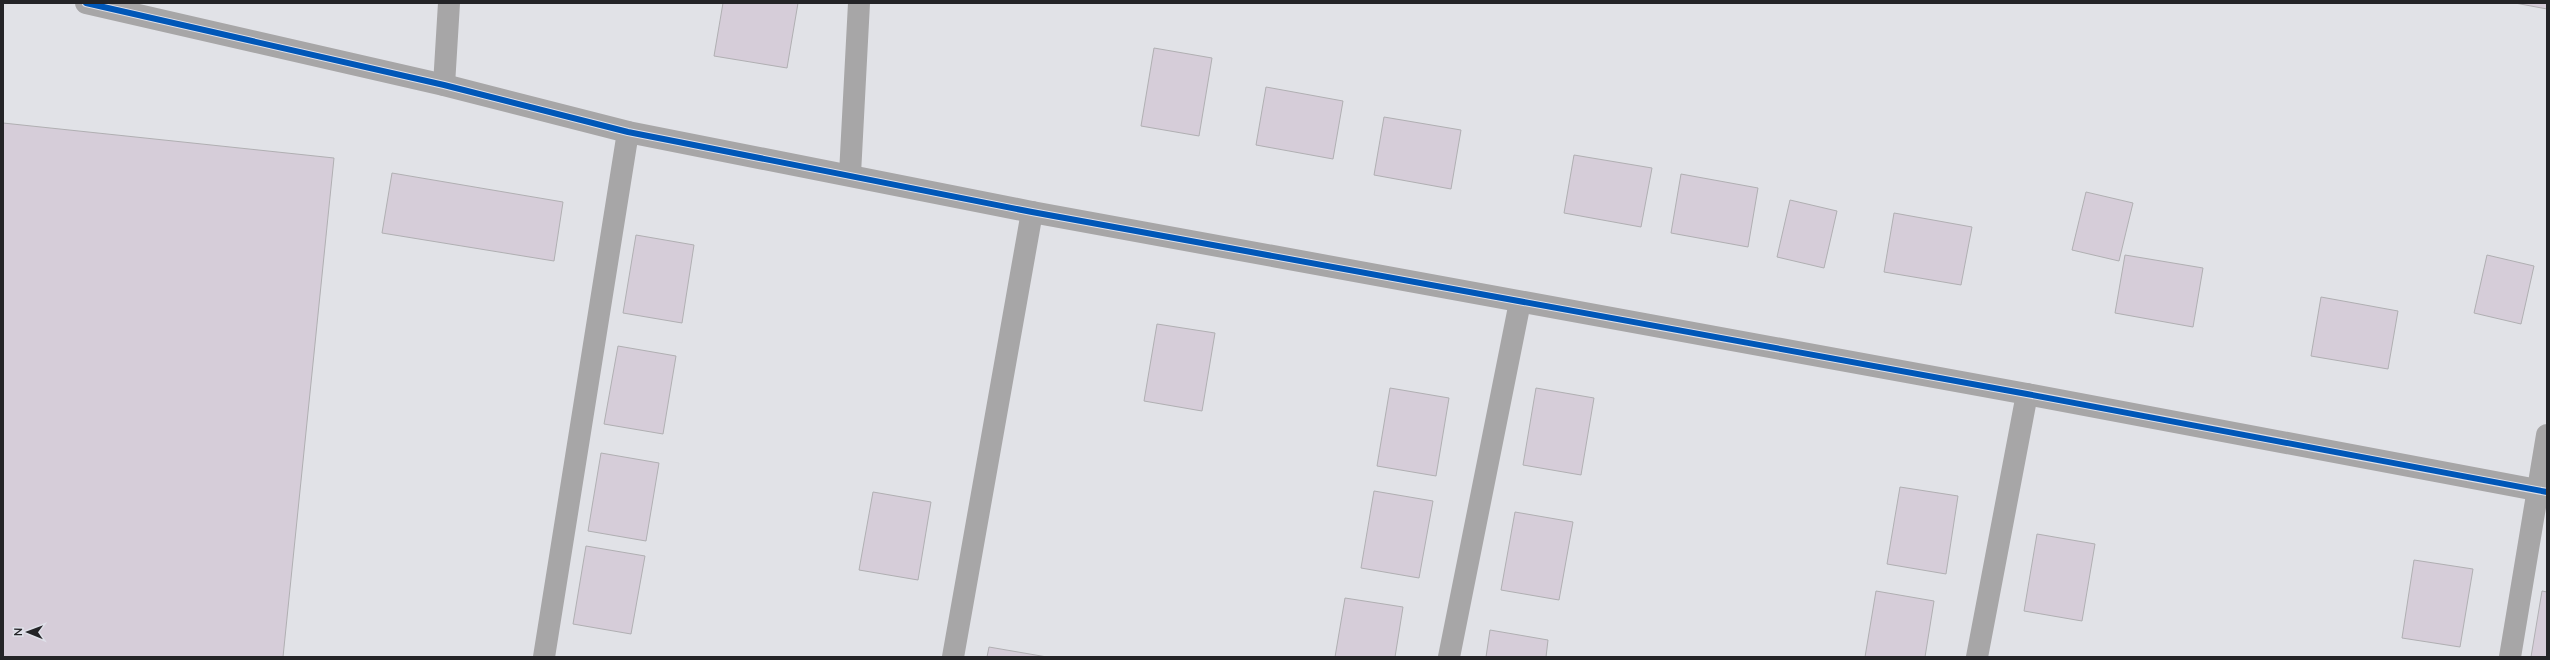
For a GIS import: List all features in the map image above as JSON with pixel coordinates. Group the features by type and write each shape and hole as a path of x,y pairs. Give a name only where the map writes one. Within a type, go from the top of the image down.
{"street":[{"path":"86,3 444,85 628,132 850,174 1032,212 2027,394 2543,491"},
{"path":"444,85 449,3"},
{"path":"850,174 859,3"},
{"path":"544,657 628,132"},
{"path":"953,657 1032,212"},
{"path":"1449,657 1520,302"},
{"path":"1977,657 2027,394"},
{"path":"2510,657 2543,491 2547,435"}],"building":[{"path":"723,3 798,3 787,68 714,56"},
{"path":"2515,3 2547,3 2547,9"},
{"path":"1154,48 1212,58 1199,136 1141,126"},
{"path":"1266,87 1343,101 1333,159 1256,145"},
{"path":"1384,117 1461,130 1451,189 1374,175"},
{"path":"3,123 334,158 283,657 3,657"},
{"path":"1574,155 1652,168 1641,227 1564,213"},
{"path":"392,173 563,202 554,261 382,233"},
{"path":"1681,174 1758,188 1748,247 1671,233"},
{"path":"2086,192 2133,203 2119,261 2072,250"},
{"path":"1790,200 1837,211 1824,268 1777,257"},
{"path":"1894,213 1972,227 1961,285 1884,272"},
{"path":"636,235 694,245 682,323 623,313"},
{"path":"2125,255 2203,268 2193,327 2115,313"},
{"path":"2487,255 2534,266 2521,324 2474,313"},
{"path":"2321,297 2398,311 2388,369 2311,356"},
{"path":"1157,324 1215,333 1202,411 1144,401"},
{"path":"618,346 676,356 663,434 604,424"},
{"path":"1390,388 1449,398 1436,476 1377,466"},
{"path":"1536,388 1594,398 1581,475 1523,465"},
{"path":"601,453 659,463 646,541 588,531"},
{"path":"1900,487 1958,496 1946,574 1887,564"},
{"path":"1374,491 1433,501 1419,578 1361,568"},
{"path":"873,492 931,502 918,580 859,570"},
{"path":"1515,512 1573,522 1559,600 1501,590"},
{"path":"2037,534 2095,544 2082,621 2024,611"},
{"path":"586,546 645,556 631,634 573,624"},
{"path":"2414,560 2473,569 2460,647 2402,638"},
{"path":"1876,591 1934,601 1925,657 1865,657"},
{"path":"2542,591 2547,592 2547,657 2531,657"},
{"path":"1345,598 1403,607 1395,657 1335,657"},
{"path":"1490,630 1548,640 1546,657 1486,657"},
{"path":"989,647 1047,657 987,657"}],"cycle path":[{"path":"86,3 444,85 628,132 1032,212 2027,394 2547,492"}]}
